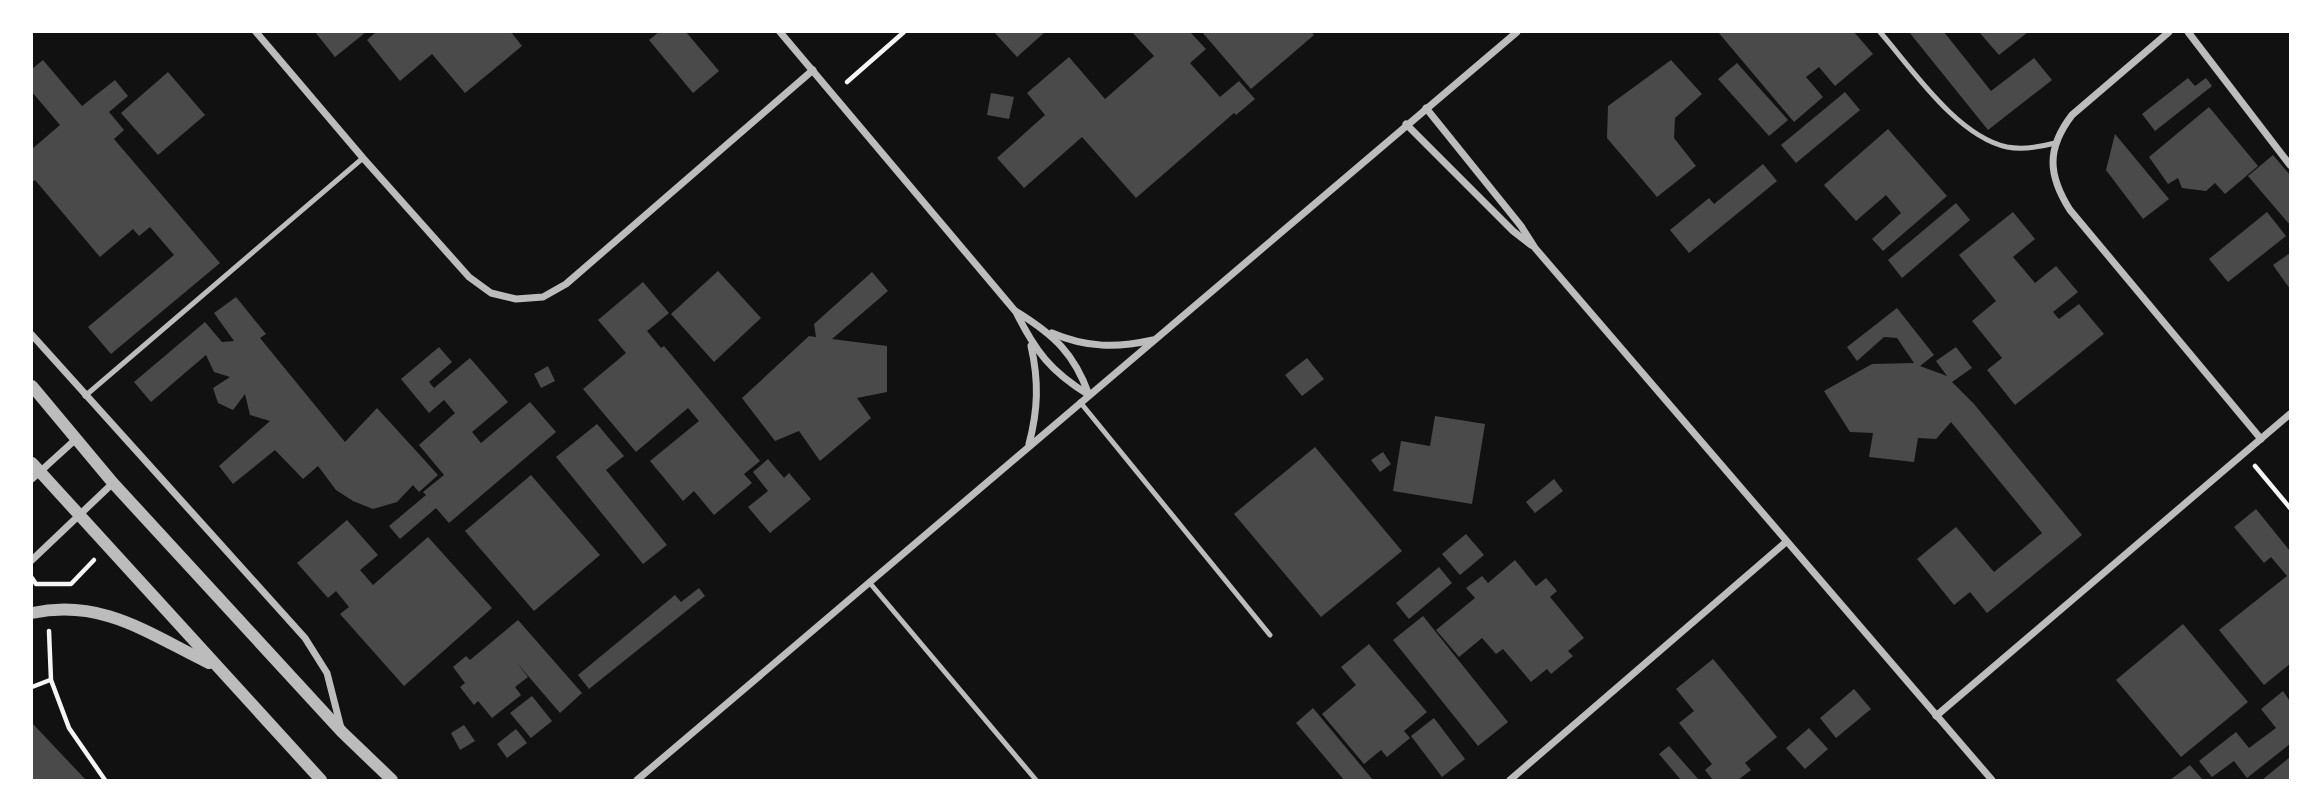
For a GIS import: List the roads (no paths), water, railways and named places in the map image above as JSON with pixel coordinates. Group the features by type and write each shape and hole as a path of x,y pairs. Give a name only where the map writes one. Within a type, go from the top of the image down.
{"street":[{"path":"256,32 469,277 491,293 516,299 543,297 566,284 813,70"},
{"path":"780,32 1016,312 1042,358 1056,372 1089,395"},
{"path":"637,780 1517,32"},
{"path":"2169,32 2072,115 2062,128 2055,143 2053,167 2058,190 2070,210 2261,439"},
{"path":"2188,32 2291,165"},
{"path":"1426,108 1521,226 1535,248 1992,780"},
{"path":"1406,124 1513,231 1535,248"},
{"path":"1016,312 1047,331 1072,342 1100,347 1127,346 1154,340"},
{"path":"1047,331 1073,360 1089,395"},
{"path":"32,335 85,397 305,638 327,673 342,732"},
{"path":"1028,445 1038,394 1031,342"},
{"path":"32,386 113,483 342,732 392,780"},
{"path":"1936,716 2291,414"},
{"path":"76,439 34,471 81,515 321,780"},
{"path":"32,560 113,483"},
{"path":"1510,780 1786,542"},
{"path":"32,613 48,609 88,610 116,617 216,666"}],"lane":[{"path":"1880,32 1967,129 1987,141 2009,148 2032,148 2055,143"},
{"path":"85,397 363,158"},
{"path":"1080,402 1270,635"},
{"path":"869,582 1036,780"}]}
